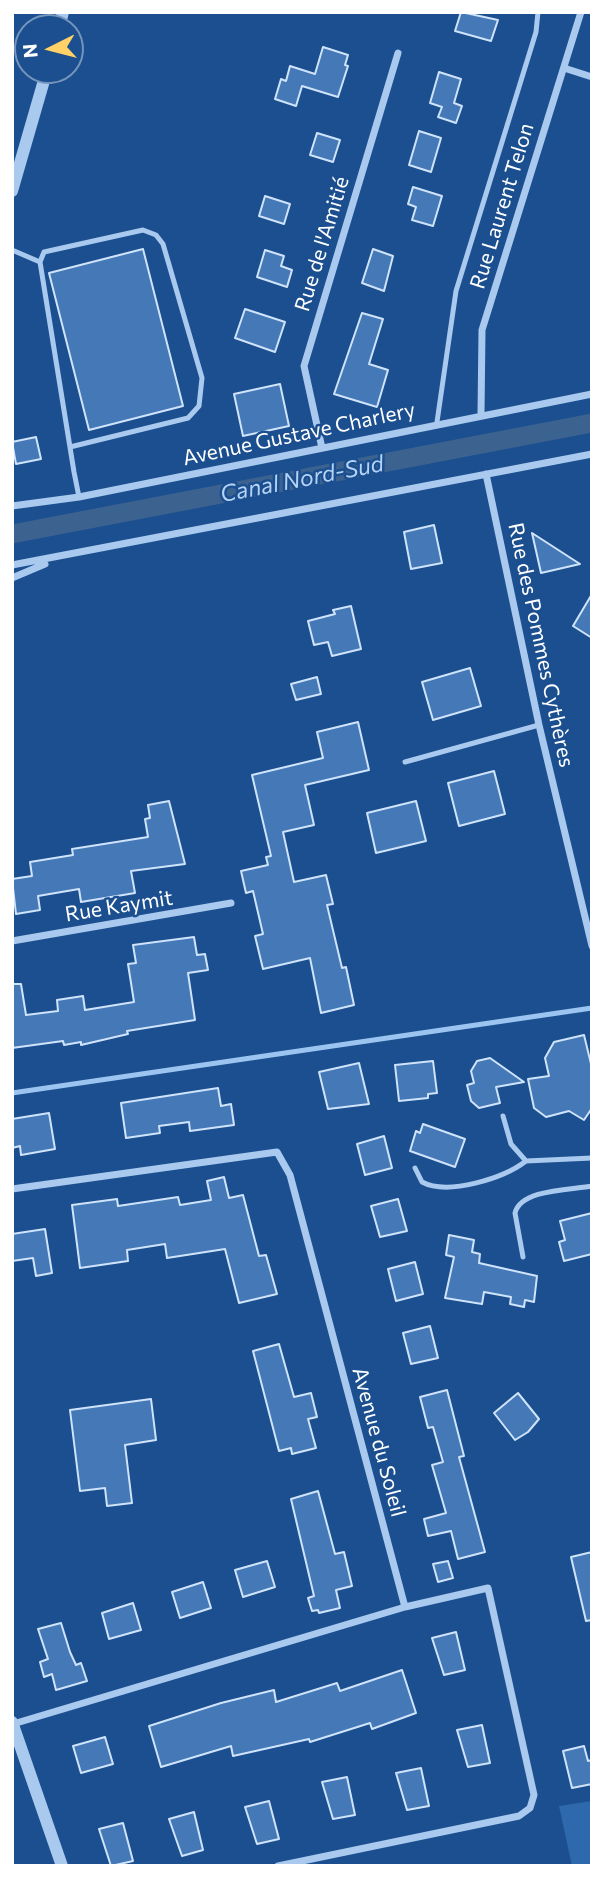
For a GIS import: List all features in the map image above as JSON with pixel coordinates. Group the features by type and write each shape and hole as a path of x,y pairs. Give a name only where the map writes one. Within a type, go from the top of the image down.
{"street":[{"name":"Rue Laurent Telon","path":"481,414 482,330 581,12"},
{"name":"Rue de l'Amitié","path":"322,447 304,366 398,53"},
{"path":"564,68 592,77"},
{"path":"12,191 43,84"},
{"name":"Avenue Gustave Charlery","path":"12,506 79,497 437,422 592,394"},
{"path":"12,565 55,559 592,454"},
{"name":"Rue des Pommes Cythères","path":"486,474 539,725 592,946"},
{"path":"12,578 55,559"},
{"name":"Rue Kaymit","path":"12,941 231,903"},
{"name":"Avenue du Soleil","path":"12,1189 277,1152 290,1175 405,1606"},
{"path":"62,1866 13,1723 405,1606 488,1588 534,1795 530,1808 519,1816 278,1866"}],"lane":[{"path":"437,422 456,291 536,32 538,12"},
{"path":"71,447 188,418 199,405 202,378 163,244 156,235 143,230 44,252 40,262 79,497"},
{"path":"12,250 40,262"},
{"path":"405,762 539,725"},
{"path":"503,1116 511,1144 526,1161"},
{"path":"415,1168 422,1182 438,1187 494,1179 513,1172 526,1161 592,1158"},
{"path":"523,1257 514,1213 516,1207 529,1197 592,1186"}],"shaded area":[{"path":"592,1801 592,1866 572,1866 559,1806"}],"building":[{"path":"461,12 498,20 491,41 455,31"},
{"path":"323,47 348,55 345,65 348,66 338,97 302,86 296,106 275,99 281,79 286,81 290,66 315,74"},
{"path":"439,72 461,79 454,103 462,106 456,123 438,117 442,107 430,103"},
{"path":"419,131 441,138 431,172 409,165"},
{"path":"317,133 340,140 333,162 310,155"},
{"path":"413,187 442,196 433,226 412,220 416,207 408,204"},
{"path":"265,196 290,204 284,224 259,216"},
{"path":"143,249 183,406 89,430 49,273"},
{"path":"373,249 393,256 384,291 362,283"},
{"path":"265,250 284,256 281,266 292,270 287,287 257,277"},
{"path":"245,309 285,322 275,352 235,338"},
{"path":"362,313 383,319 369,364 388,370 377,407 334,394"},
{"path":"280,384 289,426 243,436 234,394"},
{"path":"36,437 41,459 16,464 12,442"},
{"path":"434,525 442,563 411,569 404,532"},
{"path":"532,533 580,564 541,573"},
{"path":"592,594 592,638 573,626"},
{"path":"351,606 361,649 332,656 328,642 314,645 308,621 335,614 333,610"},
{"path":"470,668 481,706 433,720 422,682"},
{"path":"317,677 321,694 296,700 291,684"},
{"path":"358,722 369,770 305,785 314,825 283,832 294,882 326,875 333,904 327,905 342,968 346,967 354,1005 321,1013 310,958 263,969 255,936 263,934 253,891 246,893 241,871 268,865 266,857 271,856 252,775 323,758 317,732"},
{"path":"494,771 505,814 459,826 448,783"},
{"path":"169,801 185,864 131,871 135,893 81,902 79,889 38,896 40,910 16,914 12,879 32,876 30,862 73,855 72,849 148,837 145,819 150,818 148,805"},
{"path":"416,801 426,841 376,853 367,813"},
{"path":"194,937 197,955 205,954 208,970 188,973 195,1020 127,1031 128,1034 81,1045 81,1042 64,1045 63,1041 12,1048 12,984 21,984 26,1015 58,1011 57,1000 83,996 85,1010 134,1002 128,964 136,963 133,945"},
{"path":"584,1035 592,1068 592,1108 584,1120 569,1111 546,1117 534,1108 528,1079 549,1076 545,1058 554,1042"},
{"path":"490,1058 524,1082 496,1087 500,1103 479,1108 471,1101 467,1085 474,1083 471,1071 477,1061"},
{"path":"433,1061 437,1093 428,1094 428,1098 399,1101 395,1065"},
{"path":"359,1063 369,1104 328,1109 319,1072"},
{"path":"218,1088 221,1106 231,1104 234,1125 190,1131 189,1122 159,1126 160,1133 126,1138 121,1103"},
{"path":"49,1113 55,1149 21,1155 20,1146 12,1148 12,1119"},
{"path":"423,1124 465,1139 455,1167 410,1151 416,1131 420,1133"},
{"path":"384,1136 392,1168 365,1175 357,1144"},
{"path":"224,1177 229,1198 243,1195 259,1256 266,1255 277,1294 239,1303 225,1249 167,1258 165,1244 127,1250 128,1261 80,1268 72,1205 117,1199 118,1206 178,1197 180,1205 211,1200 207,1181"},
{"path":"398,1199 407,1231 380,1237 371,1206"},
{"path":"592,1213 592,1254 564,1261 559,1242 565,1240 560,1221"},
{"path":"45,1229 52,1273 36,1276 33,1258 12,1261 12,1234"},
{"path":"449,1235 474,1240 472,1252 480,1254 479,1263 537,1276 534,1302 525,1300 524,1307 510,1304 511,1297 484,1292 482,1304 445,1298 454,1257 446,1255"},
{"path":"415,1262 423,1294 396,1301 388,1269"},
{"path":"430,1326 438,1358 411,1364 403,1333"},
{"path":"279,1344 294,1397 311,1393 317,1417 308,1419 316,1448 292,1454 291,1448 279,1451 253,1351"},
{"path":"447,1390 464,1456 459,1457 485,1552 458,1559 451,1531 428,1536 424,1519 446,1513 432,1465 443,1462 433,1427 428,1428 420,1397"},
{"path":"518,1393 539,1419 528,1432 515,1440 494,1413"},
{"path":"151,1399 156,1440 125,1445 132,1503 107,1506 105,1488 80,1491 70,1410"},
{"path":"318,1491 335,1554 344,1552 352,1586 336,1590 340,1608 319,1613 318,1610 312,1611 308,1598 314,1596 291,1499"},
{"path":"592,1552 592,1620 586,1621 571,1557"},
{"path":"267,1561 275,1587 243,1597 235,1570"},
{"path":"448,1561 453,1578 438,1582 433,1564"},
{"path":"203,1582 211,1608 180,1618 172,1592"},
{"path":"133,1603 141,1630 109,1639 102,1613"},
{"path":"61,1623 70,1652 76,1665 81,1663 87,1681 56,1690 52,1674 44,1677 40,1662 48,1659 38,1629"},
{"path":"456,1632 465,1670 444,1675 432,1638"},
{"path":"402,1670 416,1713 372,1729 370,1723 310,1742 309,1739 233,1756 231,1746 161,1767 149,1726 221,1703 274,1690 276,1702 337,1683 340,1691"},
{"path":"482,1725 490,1763 468,1767 457,1730"},
{"path":"105,1737 113,1764 81,1773 73,1746"},
{"path":"584,1746 588,1761 592,1760 592,1784 572,1788 563,1751"},
{"path":"421,1768 429,1806 407,1810 396,1773"},
{"path":"347,1777 355,1815 333,1819 322,1782"},
{"path":"269,1801 279,1839 257,1844 245,1807"},
{"path":"194,1812 203,1850 182,1856 169,1819"},
{"path":"123,1823 133,1861 111,1866 99,1829"}],"waterway":[{"name":"Canal Nord-Sud","path":"12,534 592,423"},
{"path":"12,1093 592,1008"}]}
